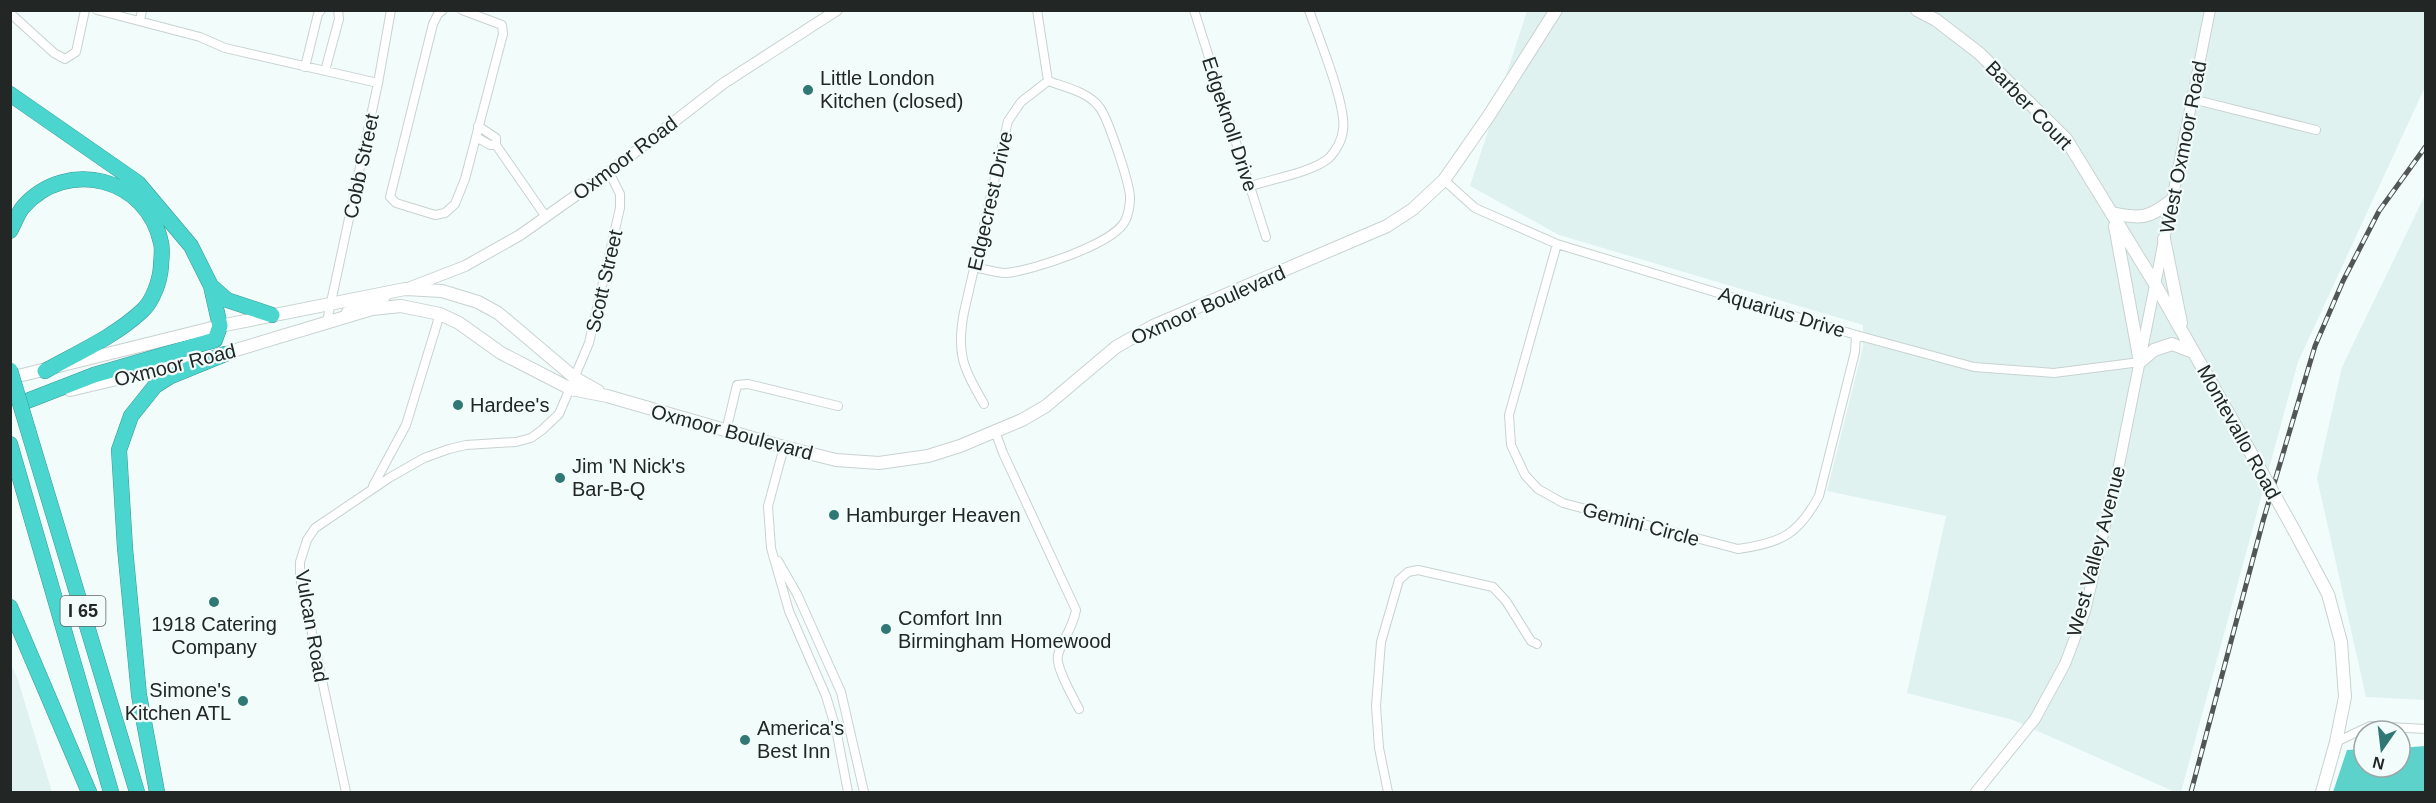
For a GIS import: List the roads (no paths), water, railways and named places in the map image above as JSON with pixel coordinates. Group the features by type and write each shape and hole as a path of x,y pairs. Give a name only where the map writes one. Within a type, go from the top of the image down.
{"highway":[{"path":"10,94 138,183 191,246 211,286 220,326 215,340 94,375 27,401"},
{"path":"10,231 22,208 42,190 72,179 106,180 132,194 147,210 157,227 162,246 160,280 144,310 106,337 45,371"},
{"path":"211,286 227,300 272,315"},
{"path":"157,792 139,695 125,548 119,450 130,416 155,386 171,376 225,354"},
{"name":"I 65","path":"10,370 137,792"},
{"name":"I 65","path":"10,444 111,792"},
{"path":"10,607 89,792"}],"main road":[{"name":"Oxmoor Boulevard","path":"327,321 372,309 401,306 440,314 459,322 501,353 573,383 607,396 726,431 836,460 879,463 928,456 960,446 1022,420 1046,406 1116,347 1154,326 1387,226 1413,209 1444,180 1488,117 1556,10"},
{"name":"Barber Court","path":"1917,10 1936,20 1978,53 2066,139 2155,284"},
{"path":"2140,362 2112,213 2135,218 2147,217 2172,200"},
{"path":"2164,239 2184,336"},
{"name":"Montevallo Road","path":"2155,284 2328,594 2342,642 2345,697 2337,742 2322,792"},
{"name":"Oxmoor Boulevard","path":"405,290 442,291 478,302 498,313 573,383"},
{"name":"Oxmoor Road","path":"10,378 220,326 405,290"},
{"name":"Oxmoor Road","path":"10,405 225,354 327,321"},
{"path":"2140,362 2154,350 2172,344 2193,352"}],"street":[{"path":"10,14 54,53 65,59 76,52 86,10"},
{"path":"98,10 200,37 225,48 378,83"},
{"path":"140,21 142,10"},
{"path":"305,66 321,10"},
{"path":"325,71 339,19 338,10"},
{"name":"Cobb Street","path":"327,321 378,83 391,10"},
{"path":"443,10 433,24 390,197 396,203 435,215 445,213 455,204 458,196 476,137 502,34 502,25 462,10"},
{"name":"Oxmoor Road","path":"327,321 482,257 546,217 609,172 724,83 837,10"},
{"path":"974,267 1003,273 1028,270 1102,242 1114,234 1126,221 1131,198 1113,137 1101,108 1087,96 1048,81 1037,10"},
{"name":"Edgeknoll Drive","path":"1194,10 1266,237"},
{"path":"1251,186 1313,167 1328,158 1339,145 1344,128 1342,106 1310,10"},
{"name":"West Oxmoor Road","path":"2155,284 2210,10"},
{"name":"Edgecrest Drive","path":"984,404 962,360 959,343 964,312 1008,121 1021,102 1048,81"},
{"path":"2192,99 2316,130"},
{"path":"478,126 496,138 496,145 546,217"},
{"path":"476,137 490,145 496,145"},
{"name":"Scott Street","path":"573,383 589,343 620,208 620,194 609,172"},
{"name":"Aquarius Drive","path":"1444,180 1475,208 1557,244 1856,335 1974,367 2054,373 2140,362"},
{"name":"Gemini Circle","path":"1557,244 1509,415 1511,445 1525,475 1538,489 1563,503 1738,549 1767,545 1788,535 1809,514 1819,496 1855,352 1856,335"},
{"name":"West Valley Avenue","path":"1976,792 2035,719 2065,663 2085,611 2118,470 2155,284"},
{"name":"Vulcan Road","path":"371,489 406,425 440,314"},
{"name":"Vulcan Road","path":"346,792 300,576 300,562 307,540 315,528 371,489 424,458 449,449 472,445 508,444 531,438 560,414 573,383"},
{"path":"726,431 737,386 748,384 838,406"},
{"path":"994,431 1076,610 1073,625 1057,656 1059,666 1079,709"},
{"path":"784,447 768,507 771,548 789,611 826,696 836,729 848,792"},
{"path":"771,548 797,594 841,692 864,792"},
{"path":"1388,792 1379,748 1376,706 1381,642 1398,580 1408,572 1418,570 1493,587 1506,601 1531,641 1537,644"},
{"path":"2337,742 2370,726 2426,729"}],"railway":[{"path":"2191,792 2263,521 2315,346 2343,281 2379,211 2426,146"}],"place":[{"name":"Little London Kitchen (closed)","path":"808,90"},
{"name":"Hardee's","path":"458,405"},
{"name":"Jim 'N Nick's Bar-B-Q","path":"560,478"},
{"name":"Hamburger Heaven","path":"834,515"},
{"name":"1918 Catering Company","path":"214,602"},
{"name":"Comfort Inn Birmingham Homewood","path":"886,629"},
{"name":"Simone's Kitchen ATL","path":"243,701"},
{"name":"America's Best Inn","path":"745,740"}]}
